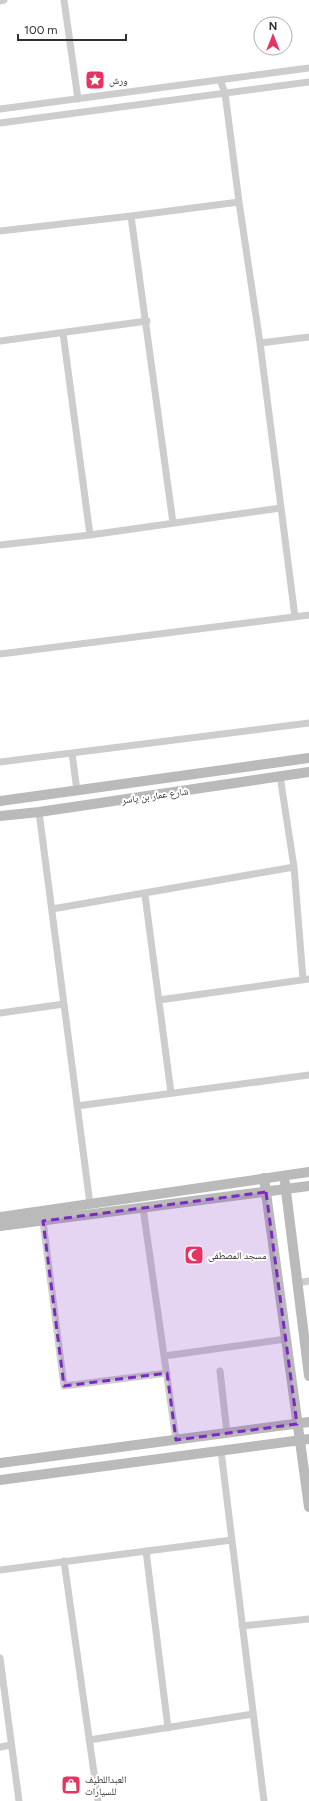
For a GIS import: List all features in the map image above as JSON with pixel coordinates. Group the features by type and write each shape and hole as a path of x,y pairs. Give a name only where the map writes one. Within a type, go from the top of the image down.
{"street":[{"path":"0,1 4,0"},
{"path":"64,0 78,99"},
{"path":"0,110 309,68"},
{"path":"222,80 260,343 295,617"},
{"path":"0,123 224,90 309,82"},
{"path":"0,231 239,202"},
{"path":"131,216 173,523"},
{"path":"0,341 63,334 146,321"},
{"path":"63,334 90,535"},
{"path":"260,343 309,337"},
{"path":"0,545 90,535 281,508"},
{"path":"0,654 309,615"},
{"path":"0,762 309,723"},
{"path":"72,753 77,791"},
{"name":"شارع عمار بن ياسر","path":"0,801 309,758"},
{"name":"شارع عمار بن ياسر","path":"0,816 39,812 309,772"},
{"path":"159,1000 306,979 294,867 280,776"},
{"path":"39,812 90,1204"},
{"path":"52,910 145,895 294,867"},
{"path":"145,895 171,1093"},
{"path":"0,1013 64,1004"},
{"path":"77,1106 309,1075"},
{"path":"0,1217 309,1172"},
{"path":"283,1175 309,1376"},
{"path":"264,1178 298,1424 305,1440 309,1507"},
{"path":"0,1226 309,1186"},
{"path":"143,1208 176,1440"},
{"path":"43,1221 64,1386 167,1373"},
{"path":"297,1283 309,1281"},
{"path":"164,1356 286,1339"},
{"path":"220,1371 228,1433"},
{"path":"0,1463 309,1422"},
{"path":"0,1480 305,1440"},
{"path":"221,1451 264,1801"},
{"path":"0,1570 232,1540"},
{"path":"146,1551 168,1728"},
{"path":"64,1562 98,1801"},
{"path":"242,1626 309,1618"},
{"path":"0,1658 19,1801"},
{"path":"89,1740 253,1714"},
{"path":"0,1747 11,1745"}],"highlighted area":[{"path":"266,1192 297,1424 176,1440 167,1373 64,1386 43,1221"}],"place":[{"name":"ورش","path":"95,80"},
{"name":"مسجد المصطفى","path":"194,1255"},
{"name":"العبداللطيف للسيارات","path":"71,1785"}]}
